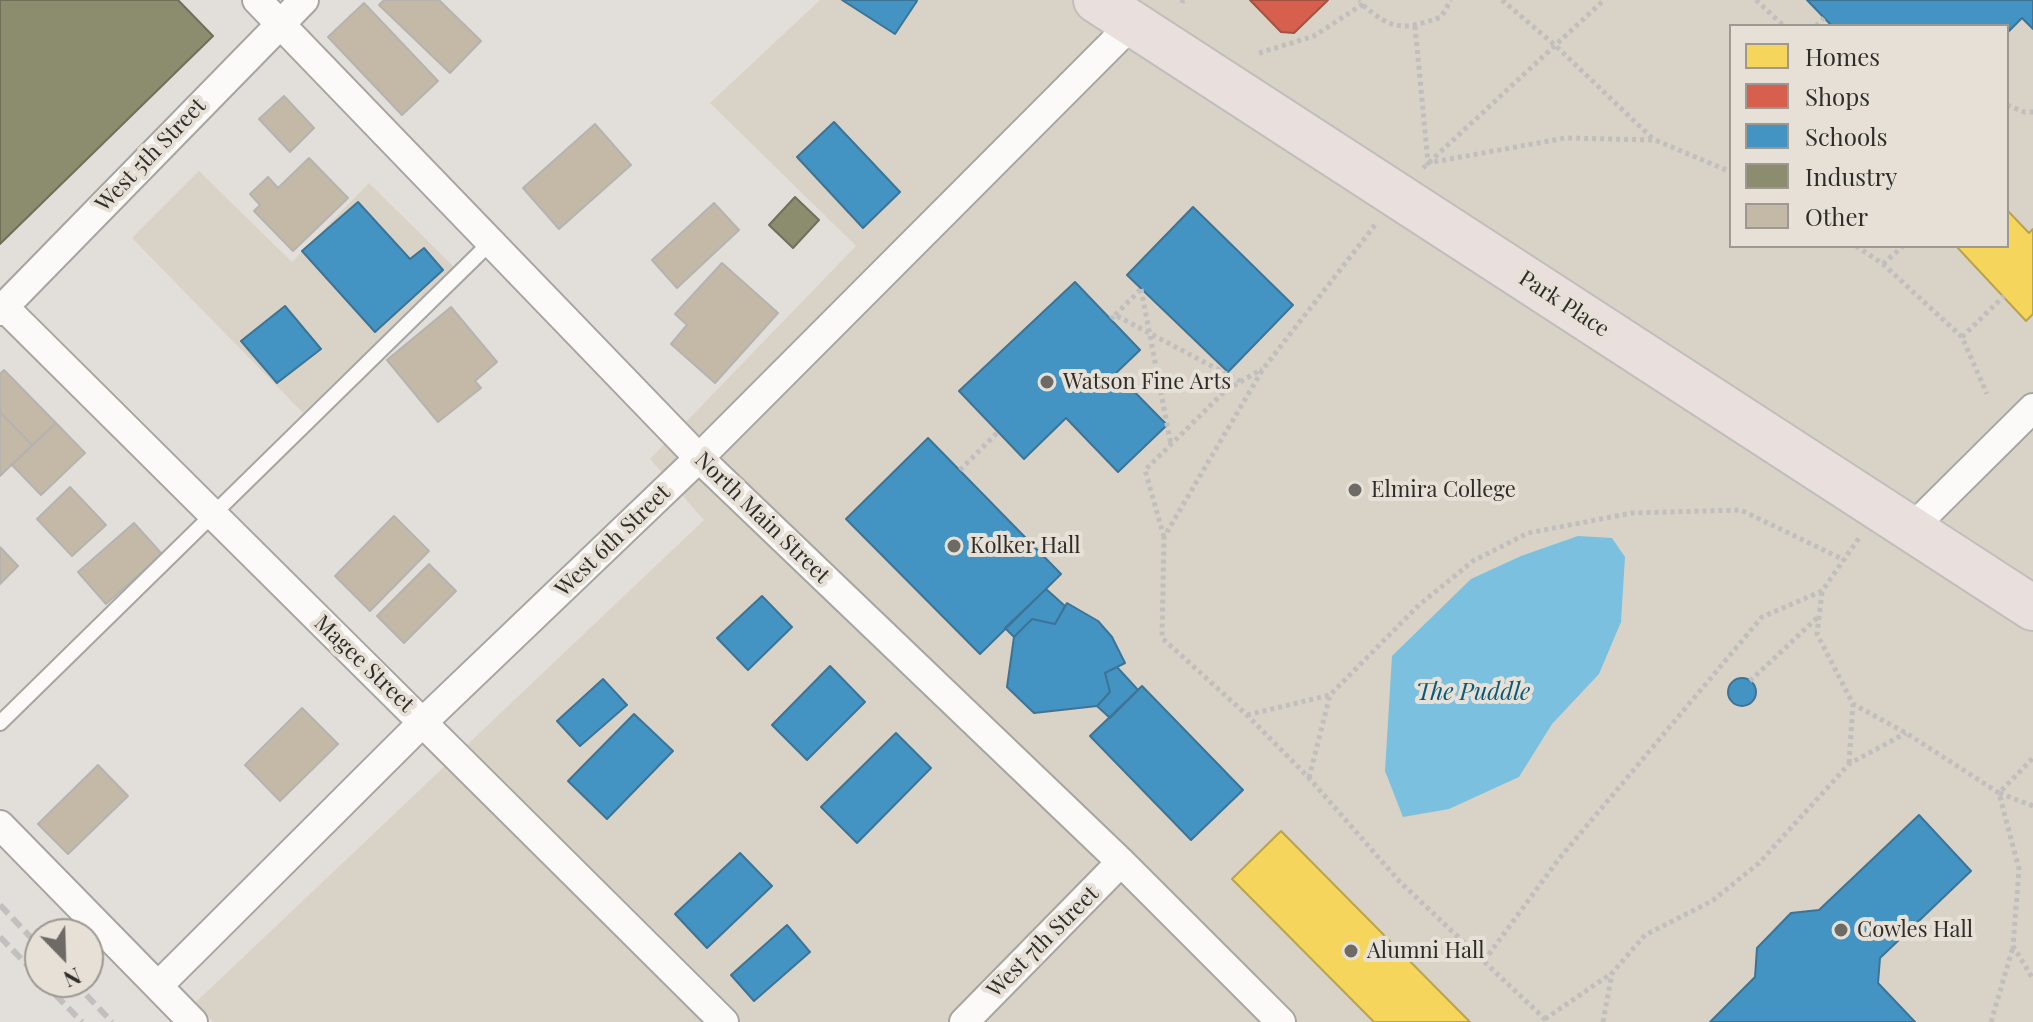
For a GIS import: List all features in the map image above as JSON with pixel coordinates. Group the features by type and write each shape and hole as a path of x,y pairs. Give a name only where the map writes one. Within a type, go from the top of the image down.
{"main road":[{"name":"Park Place","path":"1096,0 2033,608"}],"street":[{"name":"North Main Street","path":"257,0 699,458 1121,862 1281,1022"},
{"name":"West 5th Street","path":"2,309 304,0"},
{"name":"West 6th Street","path":"158,986 423,722 699,458 1132,24"},
{"name":"Magee Street","path":"2,309 724,1022"},
{"path":"1893,519 2033,408"},
{"path":"0,825 193,1022"},
{"name":"West 7th Street","path":"964,1022 1121,862"}],"lane":[{"path":"0,723 491,242"}],"path":[{"path":"1259,53 1314,36 1361,1 1385,24 1415,26 1441,17 1451,0"},
{"path":"1502,0 1556,46 1655,140 1729,171"},
{"path":"1164,537 1263,369 1366,235 1428,163 1604,0"},
{"path":"1756,0 1782,24"},
{"path":"1818,24 1824,18"},
{"path":"1415,26 1428,163"},
{"path":"2009,106 2033,114"},
{"path":"1428,163 1565,138 1655,140"},
{"path":"1859,248 1883,264 1962,337 1987,394"},
{"path":"1883,264 1901,248"},
{"path":"1171,445 1150,334 1141,289 1113,317 1150,334 1241,382"},
{"path":"1962,337 2004,296"},
{"path":"1263,369 1225,391 1145,470 1164,537 1162,638 1247,715 1309,778 1400,882 1546,1021 1612,973 1645,935 1712,901 1759,863 1849,764 1906,733"},
{"path":"960,470 998,432"},
{"path":"1309,778 1330,695 1419,605 1473,561 1528,533 1632,513 1741,510 1844,560"},
{"path":"1849,764 1853,704 1817,634 1822,591 1844,560 1893,519"},
{"path":"1484,961 1558,860 1762,617 1822,591"},
{"path":"1750,681 1819,617"},
{"path":"1247,715 1330,695"},
{"path":"1853,704 1906,733 1999,793 2033,806"},
{"path":"1999,793 2033,758"},
{"path":"1991,1022 2013,946 2019,869 1999,793"},
{"path":"2013,946 2033,979"},
{"path":"1603,1022 1612,973"}],"shaded area":[{"name":"Elmira College","path":"820,0 2033,0 2033,1022 213,1022 195,1003 704,520 650,459 856,246 710,103"},
{"path":"199,171 292,262 369,183 454,267 303,413 132,238"}],"water":[{"name":"The Puddle","path":"1578,536 1612,538 1625,557 1621,622 1599,674 1552,724 1519,777 1449,809 1403,817 1385,771 1392,656 1471,579 1521,556"}],"building: Homes":[{"path":"2009,212 2029,233 2033,229 2033,314 2026,321 1958,248 2009,248"},
{"name":"Alumni Hall","path":"1281,831 1470,1022 1374,1022 1232,879"}],"building: Shops":[{"path":"1250,0 1328,0 1294,33 1281,32"}],"building: Schools":[{"path":"842,0 915,0 917,1 895,34"},
{"path":"1807,0 2033,0 2033,29 2022,18 2009,31 2009,24 1830,24"},
{"path":"834,122 900,192 863,228 797,157"},
{"path":"358,202 410,259 424,248 443,270 375,332 302,251"},
{"path":"1193,207 1293,305 1228,372 1127,275"},
{"name":"Watson Fine Arts","path":"1075,282 1140,350 1116,373 1167,425 1118,472 1066,418 1024,459 959,391"},
{"path":"285,306 321,349 277,383 241,341"},
{"name":"Kolker Hall","path":"928,438 1061,574 980,654 846,519"},
{"path":"1046,589 1065,606 1055,624 1032,619 1014,637 1005,628"},
{"path":"762,596 792,627 748,670 717,638"},
{"path":"1067,603 1098,621 1112,637 1125,663 1105,673 1110,692 1097,706 1034,713 1007,687 1014,637 1032,619 1055,624"},
{"path":"830,666 865,702 807,760 772,725"},
{"path":"1117,667 1138,690 1110,718 1097,706 1110,692 1105,673"},
{"path":"1742,678 1752,682 1756,692 1752,702 1742,706 1732,702 1728,692 1732,682"},
{"path":"603,679 627,705 580,746 557,721"},
{"path":"1142,686 1243,790 1191,840 1090,736"},
{"path":"634,714 673,751 607,819 568,781"},
{"path":"896,733 931,768 857,843 821,807"},
{"name":"Cowles Hall","path":"1919,815 1971,871 1880,958 1878,983 1915,1022 1710,1022 1755,977 1757,948 1791,913 1819,910"},
{"path":"740,853 772,886 707,948 675,914"},
{"path":"787,925 810,952 754,1001 731,975"}],"building: Industry":[{"path":"0,0 178,0 213,36 0,244"},
{"path":"795,197 819,220 793,248 769,225"}],"building: Other":[{"path":"384,0 439,0 481,41 450,73 379,5"},
{"path":"364,3 438,81 402,115 328,37"},
{"path":"284,96 314,128 290,152 259,119"},
{"path":"595,124 631,165 559,229 523,188"},
{"path":"309,158 348,198 293,251 254,211 260,205 250,194 268,177 278,188"},
{"path":"714,203 739,230 677,288 652,260"},
{"path":"722,263 778,313 715,383 671,344 687,325 675,314"},
{"path":"451,307 497,362 475,381 481,388 438,422 387,360"},
{"path":"4,370 56,423 32,445 0,412 0,374"},
{"path":"0,412 32,445 0,476"},
{"path":"56,423 85,453 41,495 12,465"},
{"path":"70,487 106,525 72,556 37,519"},
{"path":"394,516 429,551 370,611 335,576"},
{"path":"134,523 162,554 106,604 78,572"},
{"path":"0,547 18,566 0,584"},
{"path":"429,564 456,591 404,643 377,616"},
{"path":"302,708 338,744 280,801 245,765"},
{"path":"98,765 128,796 68,854 38,824"}],"railway":[{"path":"0,905 24,930"},
{"path":"0,937 24,962"},
{"path":"59,998 82,1022"},
{"path":"89,998 112,1022"}],"place":[{"name":"Watson Fine Arts","path":"1047,382"},
{"name":"Elmira College","path":"1355,490"},
{"name":"Kolker Hall","path":"954,546"},
{"name":"Cowles Hall","path":"1841,930"},
{"name":"Alumni Hall","path":"1351,951"}]}
